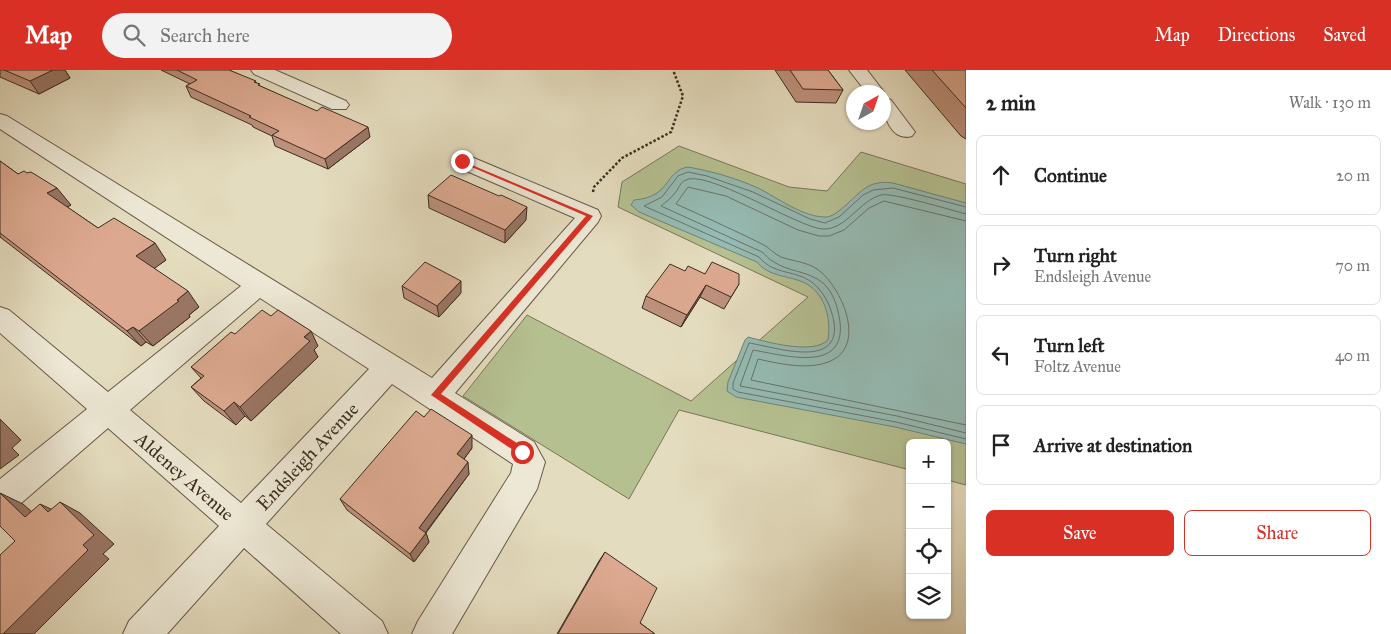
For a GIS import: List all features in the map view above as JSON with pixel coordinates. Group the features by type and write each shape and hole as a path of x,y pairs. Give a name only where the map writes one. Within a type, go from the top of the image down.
{"street":[{"path":"260,70 339,105"},
{"path":"858,70 870,85"},
{"path":"891,113 905,132"},
{"path":"0,120 390,366 522,452 529,462 526,478 431,634"},
{"path":"435,395 590,216 462,161"},
{"path":"0,500 260,284"},
{"name":"Aldeney Avenue","path":"0,317 369,634"},
{"name":"Endsleigh Avenue","path":"142,634 390,366"}],"path":[{"path":"590,216 594,187 622,158 672,132 683,96 673,70"}],"green space":[{"path":"679,146 789,187 827,191 861,152 966,184 966,485 951,481 951,439 906,439 906,469 679,410 629,499 463,396 527,315 691,401 808,297 618,207 622,182"}],"water":[{"path":"688,167 741,181 798,210 815,216 824,217 835,214 865,188 882,182 893,183 966,203 966,444 895,427 736,397 727,391 728,382 745,340 748,337 789,346 812,347 828,340 828,316 823,301 807,284 774,274 757,262 639,212 631,205 634,200 655,194 680,169"}],"building":[{"path":"4,70 53,70 30,81"},
{"path":"177,70 229,70 317,111 322,107 368,127 325,159 272,135 279,131 249,117 251,116 186,86 197,80"},
{"path":"790,70 828,70 843,90 803,89"},
{"path":"932,70 966,70 966,108"},
{"path":"0,161 18,174 24,171 27,173 31,172 57,188 47,193 98,228 114,218 155,243 136,256 188,291 177,300 179,301 139,331 133,327 127,331 0,233"},
{"path":"451,175 527,207 505,230 428,195"},
{"path":"425,262 461,281 437,306 402,286"},
{"path":"712,262 739,274 739,284 731,297 706,285 687,315 646,296 670,264 685,271 688,266 705,274"},
{"path":"262,310 271,316 278,310 311,331 304,337 310,341 240,407 234,402 224,411 191,387 204,376 191,367 231,332 235,334"},
{"path":"431,409 472,435 457,454 468,462 419,528 426,533 410,554 340,499 416,411 424,417"},
{"path":"0,493 25,517 40,504 48,512 60,502 94,535 83,545 88,550 3,634 0,634 0,555 15,541 0,526"},
{"path":"605,552 657,588 640,623 655,634 558,634"}],"route":[{"path":"462,161 590,216 435,395 522,452"}]}
